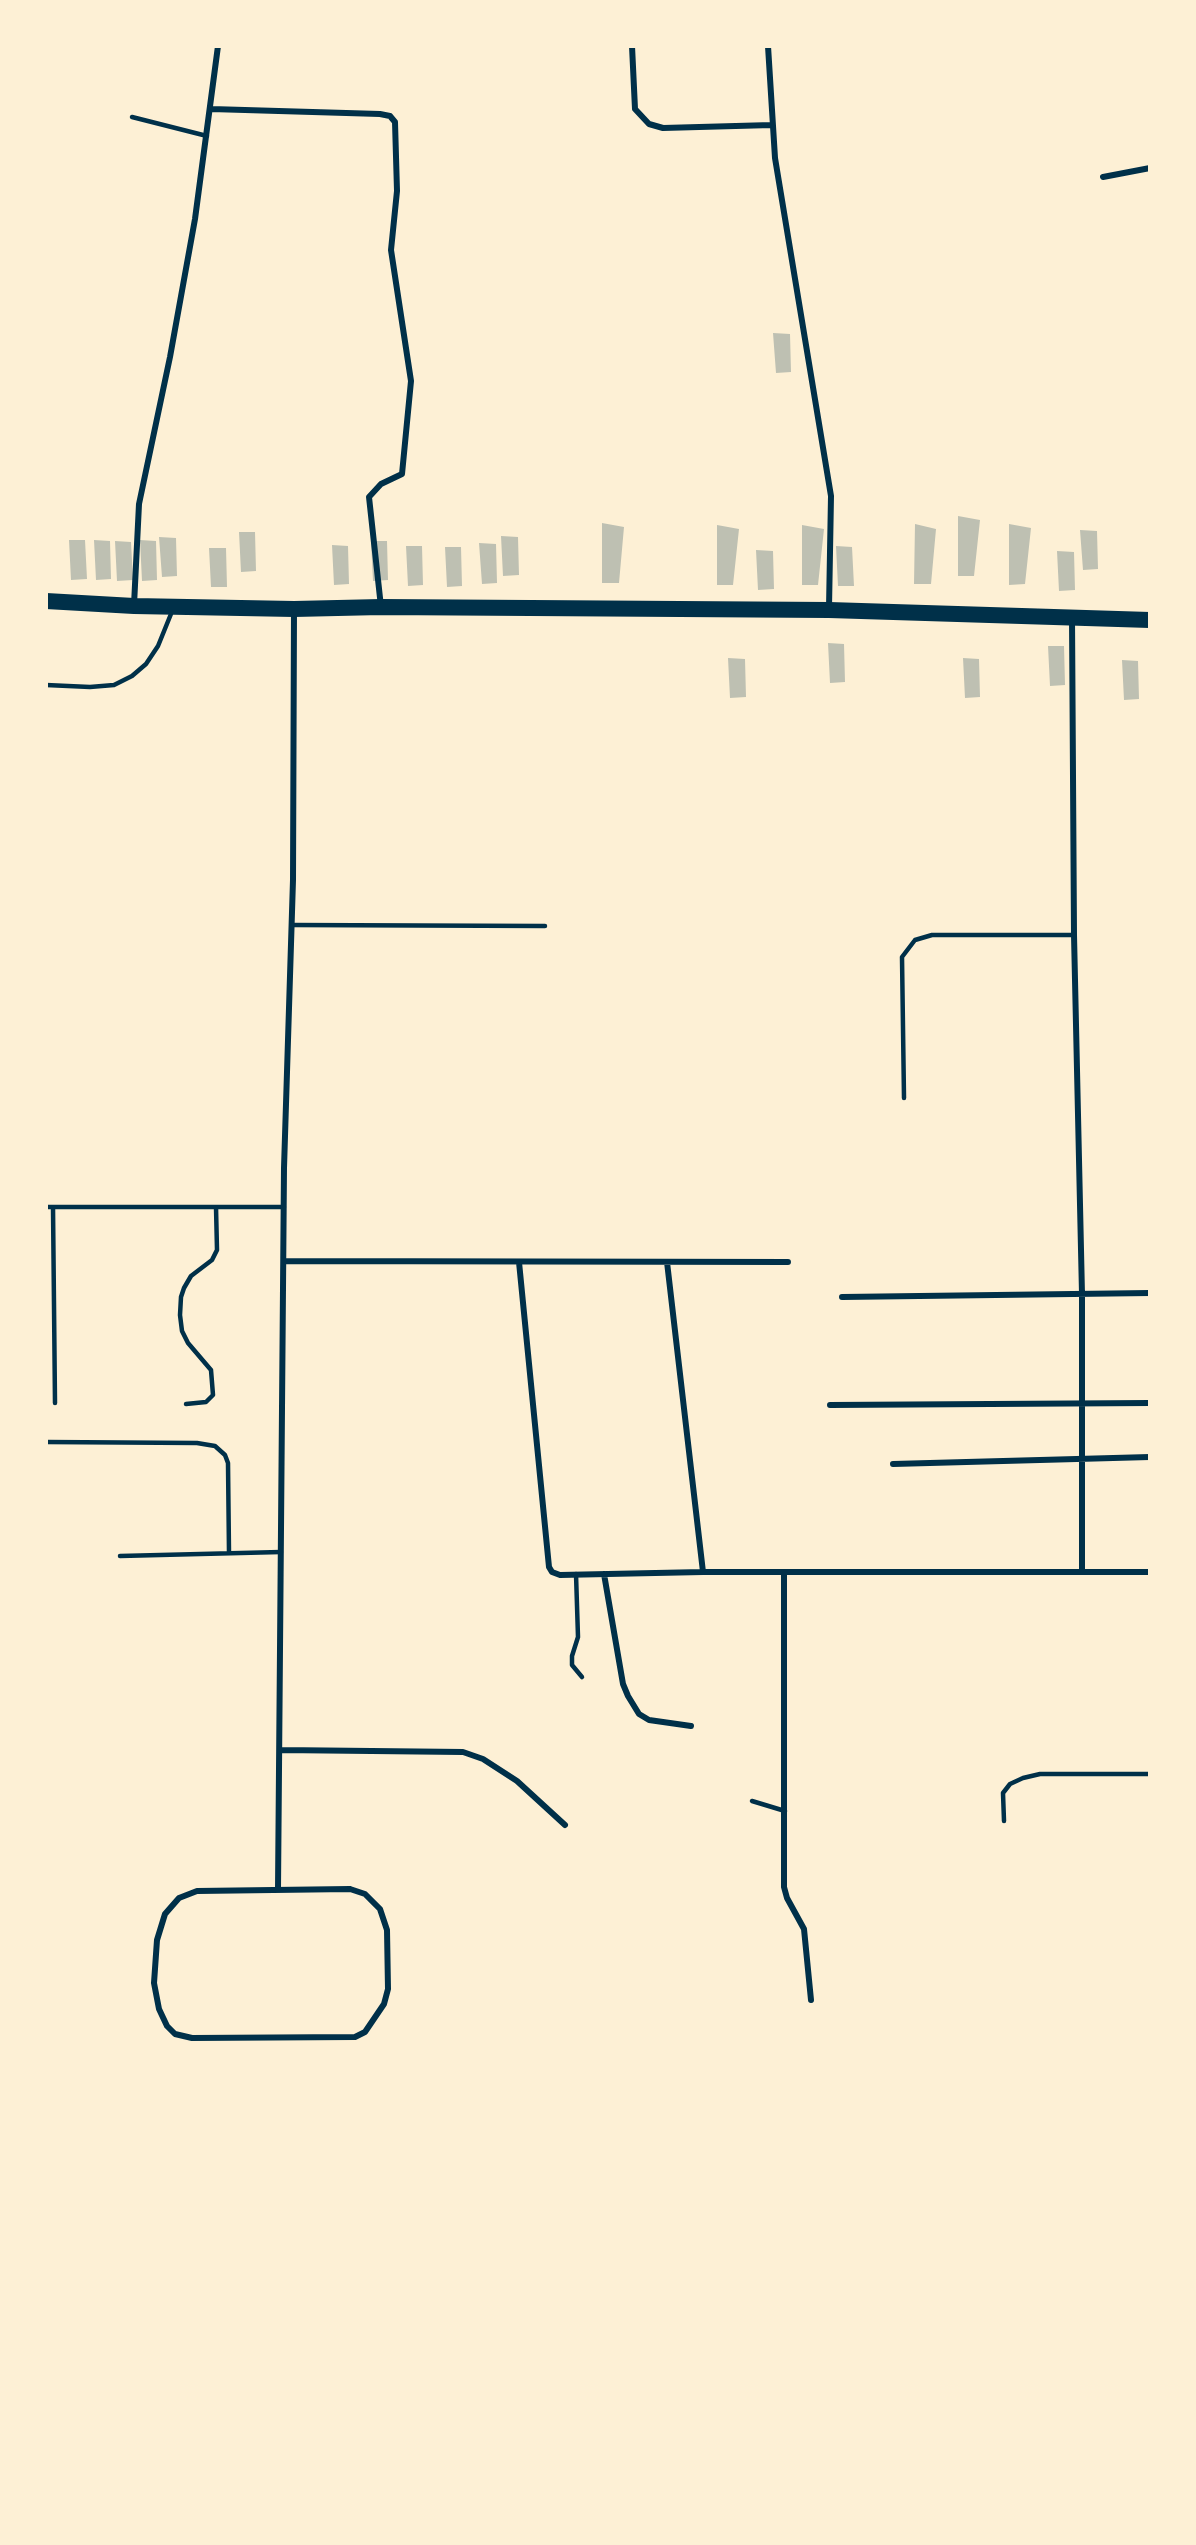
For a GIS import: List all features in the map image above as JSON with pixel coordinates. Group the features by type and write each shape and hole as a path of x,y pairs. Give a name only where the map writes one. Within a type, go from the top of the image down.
{"highway":[{"path":"46,601 134,606 294,609 381,607 829,610 1149,620"}],"street":[{"path":"134,606 139,504 170,357 195,219 218,46"},
{"path":"632,46 635,109 649,124 663,128 772,125"},
{"path":"768,46 772,125 831,496 829,610"},
{"path":"211,109 380,114 390,116 395,122 397,191 391,250 411,381 402,474 381,484 369,497 381,607"},
{"path":"1103,177 1149,168"},
{"path":"278,1889 284,1207 292,925 294,609"},
{"path":"1072,618 1074,935 1082,1294 1082,1571"},
{"path":"284,1261 788,1262"},
{"path":"519,1262 549,1567 552,1572 560,1575 703,1572 1149,1572"},
{"path":"667,1262 703,1572"},
{"path":"842,1298 1149,1293"},
{"path":"830,1405 1149,1403"},
{"path":"893,1464 1081,1457 1149,1457"},
{"path":"784,1572 784,1887 787,1898 804,1929 811,2000"},
{"path":"604,1574 623,1684 628,1696 639,1714 649,1720 691,1726"},
{"path":"280,1749 463,1752 483,1759 517,1781 565,1825"},
{"path":"278,1889 350,1889 365,1894 380,1909 387,1930 388,1989 384,2004 371,2024 365,2032 355,2037 192,2038 175,2034 167,2026 159,2009 154,1983 157,1940 165,1914 179,1898 197,1891 278,1889"}],"lane":[{"path":"132,117 207,136"},
{"path":"46,685 90,687 114,685 132,676 146,664 158,646 174,607"},
{"path":"292,925 545,926"},
{"path":"904,1098 902,957 915,940 932,935 1074,935"},
{"path":"46,1207 284,1207"},
{"path":"53,1207 55,1403"},
{"path":"186,1404 206,1402 213,1395 212,1370 188,1343 182,1331 180,1315 184,1288 191,1276 212,1260 217,1250 216,1207"},
{"path":"46,1272 54,1272"},
{"path":"46,1442 197,1443 215,1446 225,1455 228,1463 229,1553"},
{"path":"120,1556 281,1552"},
{"path":"576,1574 578,1637 572,1656 573,1665 582,1677"},
{"path":"1004,1821 1003,1793 1010,1784 1023,1778 1040,1774 1149,1774"},
{"path":"752,1801 785,1811"}],"building":[{"path":"773,333 790,334 791,372 776,373"},
{"path":"958,516 980,520 974,576 958,576"},
{"path":"602,523 624,527 619,583 602,583"},
{"path":"915,524 936,529 931,584 914,584"},
{"path":"1009,524 1031,528 1025,584 1009,585"},
{"path":"717,525 739,529 733,585 717,585"},
{"path":"802,525 824,529 818,585 802,585"},
{"path":"1080,530 1097,531 1098,569 1083,570"},
{"path":"239,532 255,532 256,571 241,572"},
{"path":"501,536 518,537 519,575 503,576"},
{"path":"159,537 176,538 177,576 162,577"},
{"path":"69,540 85,540 87,579 71,580"},
{"path":"94,540 110,541 111,579 96,580"},
{"path":"140,540 156,541 157,580 142,581"},
{"path":"115,541 131,542 133,580 117,581"},
{"path":"371,541 387,541 388,580 373,581"},
{"path":"479,543 496,544 497,583 482,584"},
{"path":"332,545 348,546 349,584 334,585"},
{"path":"406,546 422,546 423,585 408,586"},
{"path":"836,546 852,547 854,586 838,586"},
{"path":"445,547 461,547 462,586 447,587"},
{"path":"209,548 226,548 227,587 211,587"},
{"path":"756,550 773,551 774,589 758,590"},
{"path":"1057,551 1074,552 1075,590 1059,591"},
{"path":"828,643 844,644 845,682 830,683"},
{"path":"1048,646 1064,646 1065,685 1050,686"},
{"path":"728,658 745,659 746,697 730,698"},
{"path":"963,658 979,659 980,697 965,698"},
{"path":"1122,660 1138,661 1139,699 1124,700"}]}
